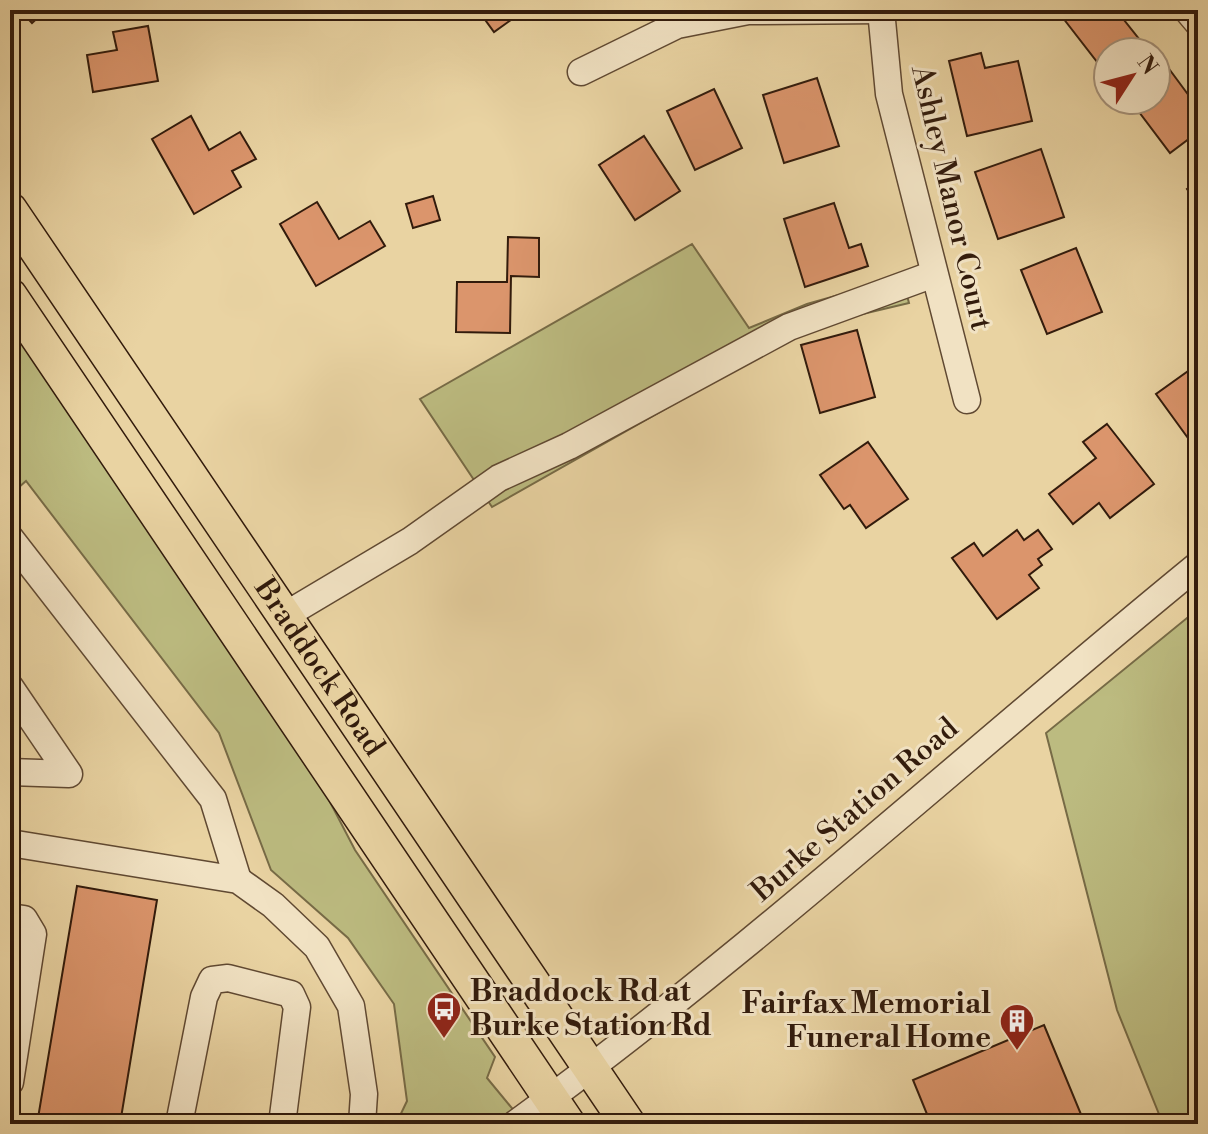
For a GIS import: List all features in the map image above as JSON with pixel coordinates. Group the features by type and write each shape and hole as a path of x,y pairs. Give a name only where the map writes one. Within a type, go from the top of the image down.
{"main road":[{"name":"Braddock Road","path":"10,210 628,1124"},
{"name":"Braddock Road","path":"10,296 559,1111"}],"street":[{"path":"581,72 677,25 748,11 881,10"},
{"name":"Ashley Manor Court","path":"881,10 889,94 967,400"},
{"path":"1187,10 1198,23"},
{"path":"284,616 410,541 499,478 569,446 789,327 934,274"},
{"path":"11,541 213,799 238,880"},
{"name":"Burke Station Road","path":"515,1124 559,1111 591,1069 841,869 995,731 1198,565"},
{"path":"10,687 69,774 10,772"},
{"path":"10,843 238,880 273,905 317,947 351,1006 364,1094 362,1124"},
{"path":"10,917 24,919 33,934 10,1082"},
{"path":"179,1124 204,997 212,980 228,978 291,994 297,1007 282,1124"}],"shaded area":[{"path":"692,244 749,328 807,304 902,277 909,303 812,326 492,507 420,399"},
{"path":"10,315 306,756 355,850 495,1057 487,1078 525,1124 396,1124 407,1101 394,1004 348,938 271,870 219,733 26,481 10,495"},
{"path":"1198,609 1198,1124 1163,1124 1117,1010 1046,733"}],"building":[{"path":"20,10 46,10 32,23"},
{"path":"478,10 525,10 494,32"},
{"path":"1074,10 1116,10 1137,36 1092,36 1092,55 1063,18"},
{"path":"148,26 158,81 93,92 87,55 117,50 113,32"},
{"path":"981,53 985,68 1018,61 1032,121 967,136 949,61"},
{"path":"1172,73 1198,108 1198,132 1170,153 1142,116 1172,116"},
{"path":"817,78 839,146 784,163 763,95"},
{"path":"714,89 742,148 695,170 667,111"},
{"path":"191,116 209,150 240,132 256,159 232,171 241,187 194,214 152,139"},
{"path":"644,136 680,191 635,220 599,165"},
{"path":"1041,149 1064,217 998,239 975,172"},
{"path":"1198,181 1198,205 1187,189"},
{"path":"433,196 440,220 413,228 406,204"},
{"path":"317,202 339,239 370,221 385,246 316,286 280,224"},
{"path":"834,203 849,248 861,244 868,266 805,287 784,219"},
{"path":"508,237 539,238 539,277 511,276 510,333 456,332 457,282 507,282"},
{"path":"1076,248 1102,312 1047,334 1021,270"},
{"path":"857,330 875,397 820,413 801,345"},
{"path":"1198,364 1198,442 1193,445 1156,394"},
{"path":"1107,424 1154,484 1110,518 1099,503 1073,524 1049,494 1096,458 1083,442"},
{"path":"868,442 908,499 866,528 850,505 844,509 820,475"},
{"path":"1017,530 1024,540 1038,530 1052,549 1038,559 1042,565 1029,575 1039,588 997,619 952,558 974,543 983,556"},
{"path":"77,886 157,900 120,1124 37,1124"},
{"name":"Fairfax Memorial Funeral Home","path":"1044,1025 1085,1124 931,1124 913,1080"}],"place":[{"name":"Braddock Rd at Burke Station Rd","path":"444,1040"},
{"name":"Fairfax Memorial Funeral Home","path":"1017,1052"}]}
